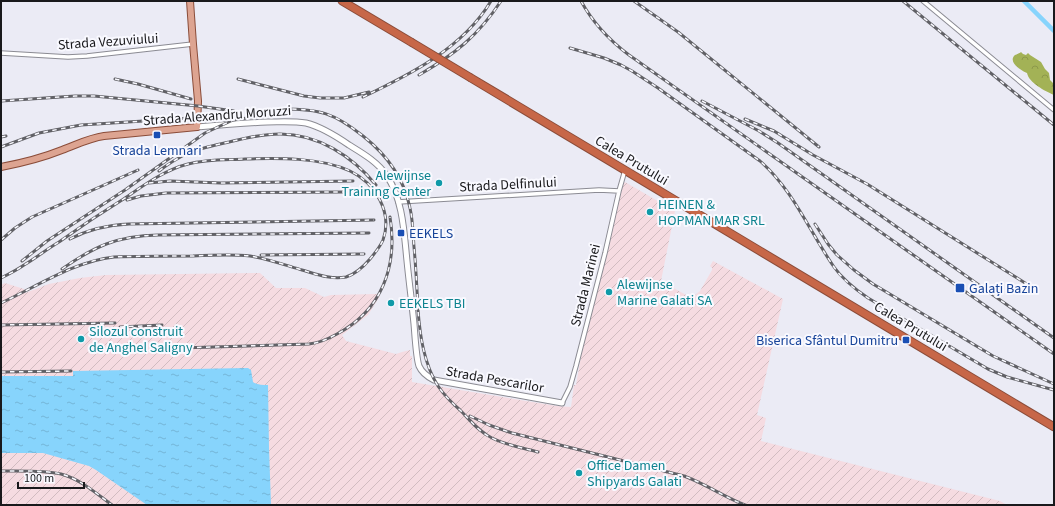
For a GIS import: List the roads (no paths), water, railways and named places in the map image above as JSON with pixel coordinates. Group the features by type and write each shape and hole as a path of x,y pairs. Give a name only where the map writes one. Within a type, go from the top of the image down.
{"highway":[{"name":"Calea Prutului","path":"342,1 1054,427"}],"main road":[{"path":"190,1 198,101 197,127"},
{"name":"Strada Alexandru Moruzzi","path":"1,168 45,156 95,137 197,127"}],"street":[{"path":"923,1 1054,110"},
{"name":"Strada Vezuviului","path":"1,53 68,57 193,44"},
{"name":"Strada Alexandru Moruzzi","path":"197,127 299,122 316,126 334,135 375,163 387,176 393,187 398,202 404,234 418,363 425,374"},
{"name":"Strada Marinei","path":"562,403 570,387 576,366 625,170"},
{"name":"Strada Delfinului","path":"398,202 598,190 619,191"},
{"name":"Strada Pescarilor","path":"425,374 434,380 562,403"}],"water":[{"path":"248,368 251,370 253,382 268,385 271,505 147,505 89,466 43,453 1,453 1,376 73,376 73,371"}],"waterway":[{"path":"1024,1 1054,31"}],"railway":[{"path":"363,97 417,69 451,46 466,33 491,1"},
{"path":"419,75 444,60 465,43 484,24 501,1"},
{"path":"581,1 602,31 629,55 1054,354"},
{"path":"634,1 678,32 819,147"},
{"path":"903,1 1054,125"},
{"path":"570,48 604,58 632,71 760,161 772,173 792,198 825,253 841,276 863,295 988,369 1007,377 1054,390"},
{"path":"115,79 191,99"},
{"path":"238,79 304,96 320,98 344,98 369,92"},
{"path":"1,101 94,96 234,111"},
{"path":"702,101 759,131 778,143 1054,338"},
{"path":"283,109 317,111 335,117 353,128 372,143 387,159 404,187 410,208 413,228 420,330 426,359 433,377 445,396 483,432 503,443 538,452"},
{"path":"22,261 47,241 125,190 205,133 233,120 290,112"},
{"path":"1,147 39,133 81,125 237,115"},
{"path":"745,119 774,131 813,155 867,184 1033,288"},
{"path":"159,171 188,153 213,145 254,136 280,134 294,135 321,142 345,156 367,174 376,185"},
{"path":"1,137 6,136"},
{"path":"1,278 16,270 154,179 171,170 202,161 298,159 338,166 359,176 367,183 380,200 386,219 383,240 379,248 362,267 346,277 335,278 324,276 270,260 243,255 114,257 99,259 70,269 1,303"},
{"path":"1,240 15,228 32,217 138,170"},
{"path":"149,183 170,181 221,183 353,181"},
{"path":"127,200 141,196 166,193 346,192"},
{"path":"179,348 309,344 316,343 337,334 353,324 365,312 376,299 383,285 389,269 391,253 392,235 390,217"},
{"path":"70,239 99,228 129,224 374,220"},
{"path":"815,224 837,255 873,284 993,356 1054,384"},
{"path":"62,269 96,248 118,240 143,236 369,233"},
{"path":"261,255 364,254"},
{"path":"1,325 115,323"},
{"path":"120,327 162,325"},
{"path":"1,372 71,371"},
{"path":"470,416 489,425 512,433 684,476 745,505"},
{"path":"1,471 39,471 68,476 94,491 112,505"}],"place":[{"name":"Strada Lemnari","path":"157,135"},
{"name":"Alewijnse Training Center","path":"439,183"},
{"name":"HEINEN & HOPMAN MAR SRL","path":"650,212"},
{"name":"EEKELS","path":"401,233"},
{"name":"Galați Bazin","path":"960,288"},
{"name":"Alewijnse Marine Galati SA","path":"609,292"},
{"name":"EEKELS TBI","path":"391,303"},
{"name":"Silozul construit de Anghel Saligny","path":"81,339"},
{"name":"Biserica Sfântul Dumitru","path":"906,340"},
{"name":"Office Damen Shipyards Galati","path":"579,473"}]}
